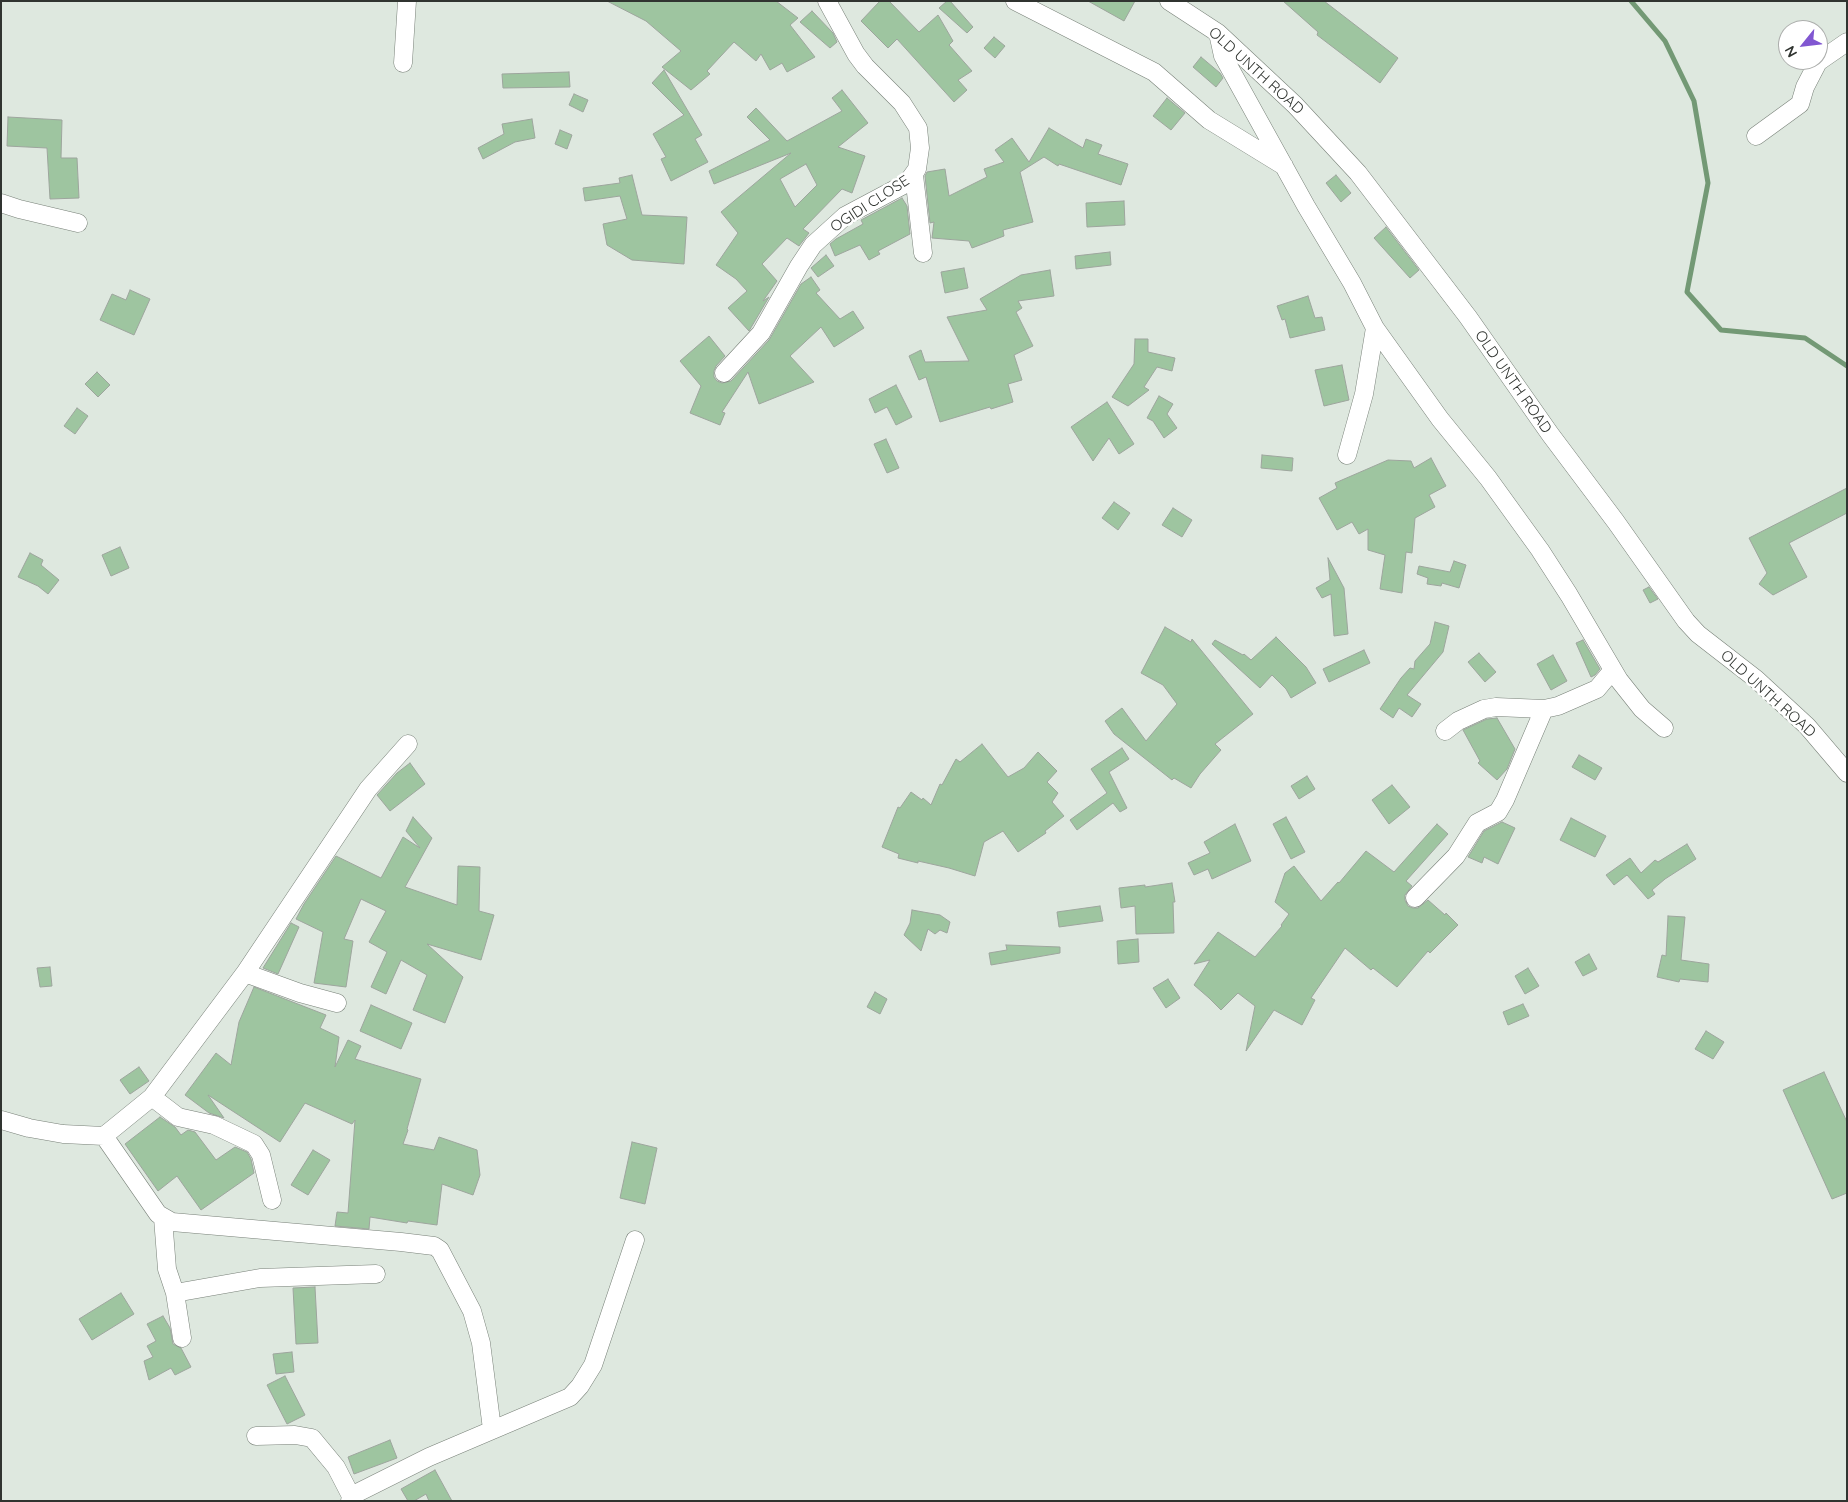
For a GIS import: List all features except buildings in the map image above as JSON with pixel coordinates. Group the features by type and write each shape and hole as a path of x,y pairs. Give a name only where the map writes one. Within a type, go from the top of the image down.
{"street":[{"path":"403,63 407,1"},
{"name":"OGIDI CLOSE","path":"724,373 761,333 813,245 845,216 907,183 917,169 920,148 918,128 902,103 865,66 856,54 827,1"},
{"path":"1014,1 1154,72 1209,120 1285,166"},
{"name":"OLD UNTH ROAD","path":"1169,1 1218,33 1295,105 1358,173 1468,317 1550,434 1616,522 1686,621 1698,634 1756,679 1807,726 1847,772"},
{"path":"1218,33 1223,56 1306,206 1352,283 1375,328 1440,419 1488,478 1540,550 1574,603 1612,671 1642,708 1664,728"},
{"path":"1756,136 1800,104 1805,87 1818,62 1847,42"},
{"path":"914,175 923,253"},
{"path":"1,203 78,223"},
{"path":"1347,455 1364,394 1375,328"},
{"path":"1445,732 1458,721 1484,709 1496,707 1544,709 1575,699 1597,689 1612,671"},
{"path":"1416,898 1456,856 1477,823 1498,812 1544,709"},
{"path":"1,1120 29,1128 63,1134 104,1136 152,1097 245,973 368,789 408,744"},
{"path":"245,973 300,993 337,1003"},
{"path":"152,1097 178,1117 214,1125 254,1144 262,1155 272,1200"},
{"path":"104,1136 158,1214 172,1222 401,1242 434,1246 440,1250 472,1311 481,1343 492,1429"},
{"path":"163,1218 168,1269 176,1293 182,1338"},
{"path":"256,1436 295,1435 312,1438 336,1467 350,1498 429,1457 570,1397 580,1386 593,1365 635,1240"},
{"path":"176,1293 260,1278 376,1274"}],"waterway":[{"path":"1631,1 1665,41 1694,101 1708,183 1687,292 1721,330 1805,338 1847,366"}]}
